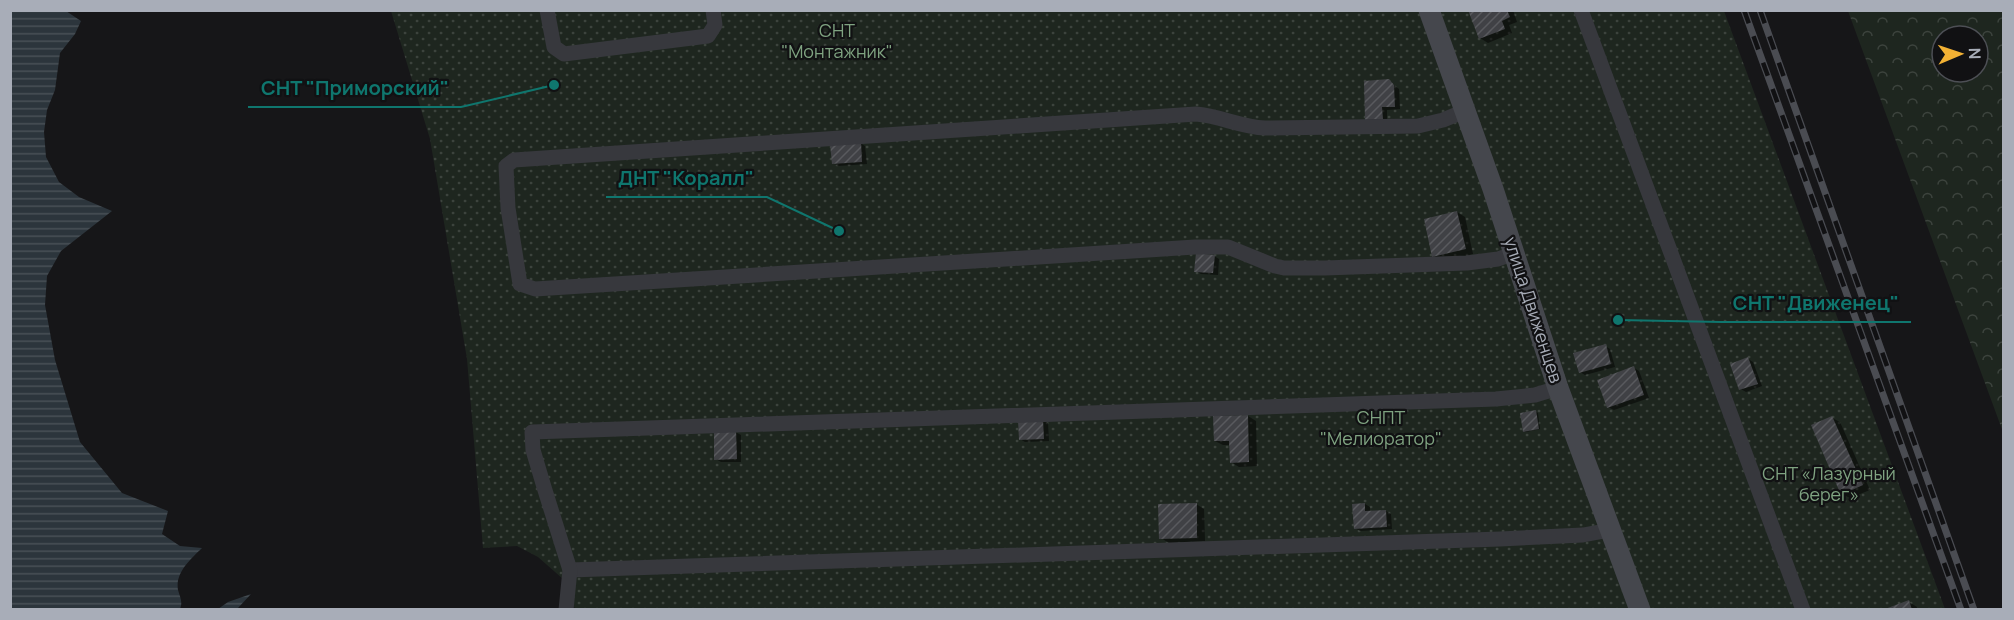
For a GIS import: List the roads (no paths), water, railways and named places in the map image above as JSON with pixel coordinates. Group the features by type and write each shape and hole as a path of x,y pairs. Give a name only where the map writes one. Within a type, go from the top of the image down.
{"street":[{"path":"547,10 554,47 564,54 708,36 715,25 713,10"},
{"name":"улица Движенцев","path":"1429,10 1515,253 1558,388 1640,609"},
{"path":"1581,10 1803,609"},
{"path":"1465,111 1443,120 1418,126 1265,129 1221,117 1196,114 514,160 506,166 508,208 520,284 535,289 1195,247 1228,247 1275,266 1315,268 1467,263 1486,261 1515,253"},
{"path":"566,609 570,570 533,450 532,432 1496,399 1534,396 1558,388"},
{"path":"570,570 1488,539 1582,535 1610,531"}],"railway":[{"path":"1744,10 1961,610"},
{"path":"1760,10 1974,610"}],"place":[{"name":"СНТ \"Приморский\"","path":"554,85"},
{"name":"ДНТ \"Коралл\"","path":"839,231"},
{"name":"СНТ \"Движенец\"","path":"1618,320"}],"park label":[{"name":"СНТ \"Монтажник\"","path":"837,42"},
{"name":"СНПТ \"Мелиоратор\"","path":"1381,428"},
{"name":"СНТ «Лазурный берег»","path":"1829,484"}]}
